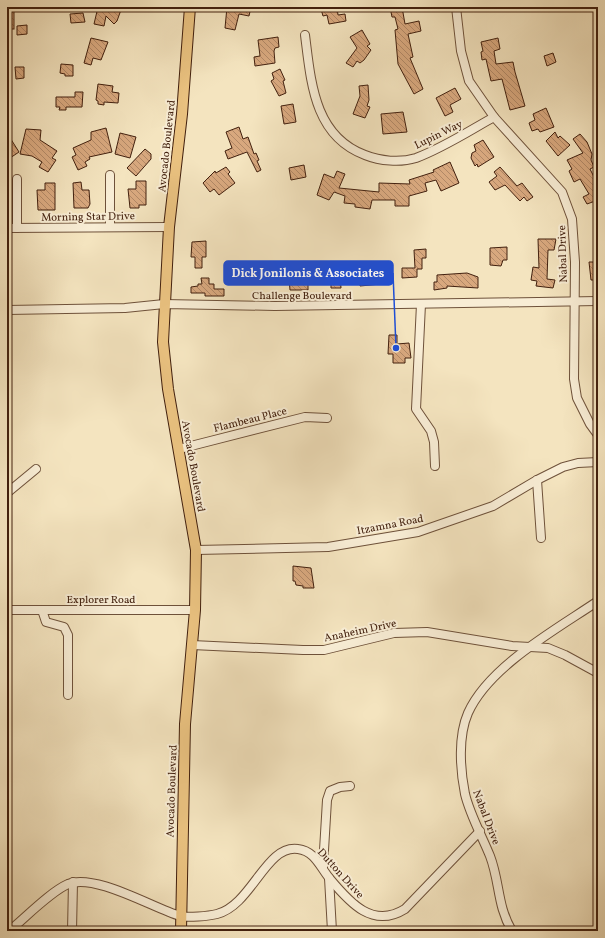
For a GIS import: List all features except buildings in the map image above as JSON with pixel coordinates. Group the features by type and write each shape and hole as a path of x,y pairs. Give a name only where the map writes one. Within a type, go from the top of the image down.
{"main road":[{"name":"Avocado Boulevard","path":"181,931 182,916 180,894 185,724 195,610 196,550 168,389 163,342 169,227 176,177 190,7"}],"street":[{"name":"Nabal Drive","path":"456,7 460,51 469,80 494,117 565,197 572,219 575,262 574,379 577,398 590,424 598,435"},
{"name":"Lupin Way","path":"305,36 311,80 321,117 338,139 361,154 388,161 416,158 494,117"},
{"path":"110,176 110,227"},
{"path":"17,179 17,228"},
{"name":"Morning Star Drive","path":"7,228 169,227"},
{"name":"Challenge Boulevard","path":"7,310 125,308 164,304 275,306 598,301"},
{"path":"421,304 416,408 431,431 434,442 435,466"},
{"name":"Flambeau Place","path":"179,449 304,417 327,418"},
{"name":"Itzamna Road","path":"196,550 328,547 418,532 493,506 537,480 563,467 578,463 598,462"},
{"path":"7,493 36,469"},
{"path":"537,480 541,538"},
{"name":"Nabal Drive","path":"512,931 504,917 495,872 465,795 461,751 465,721 480,693 527,647 598,601"},
{"name":"Explorer Road","path":"7,610 195,610"},
{"path":"42,610 46,622 64,627 68,635 68,695"},
{"name":"Anaheim Drive","path":"192,644 324,650 394,633 420,631 527,647 548,648 565,654 598,673"},
{"path":"323,867 327,800 330,791 340,787 350,786"},
{"name":"Dutton Drive","path":"73,882 87,882 108,887 182,916 214,915 234,907 243,898 274,857 283,851 298,849 308,852 323,867 329,878 363,911 380,916 393,915 405,909 480,831"},
{"path":"329,878 332,931"},
{"path":"9,931 60,889 73,882 72,931"}],"place":[{"name":"Dick Jonilonis & Associates","path":"396,348"}]}
